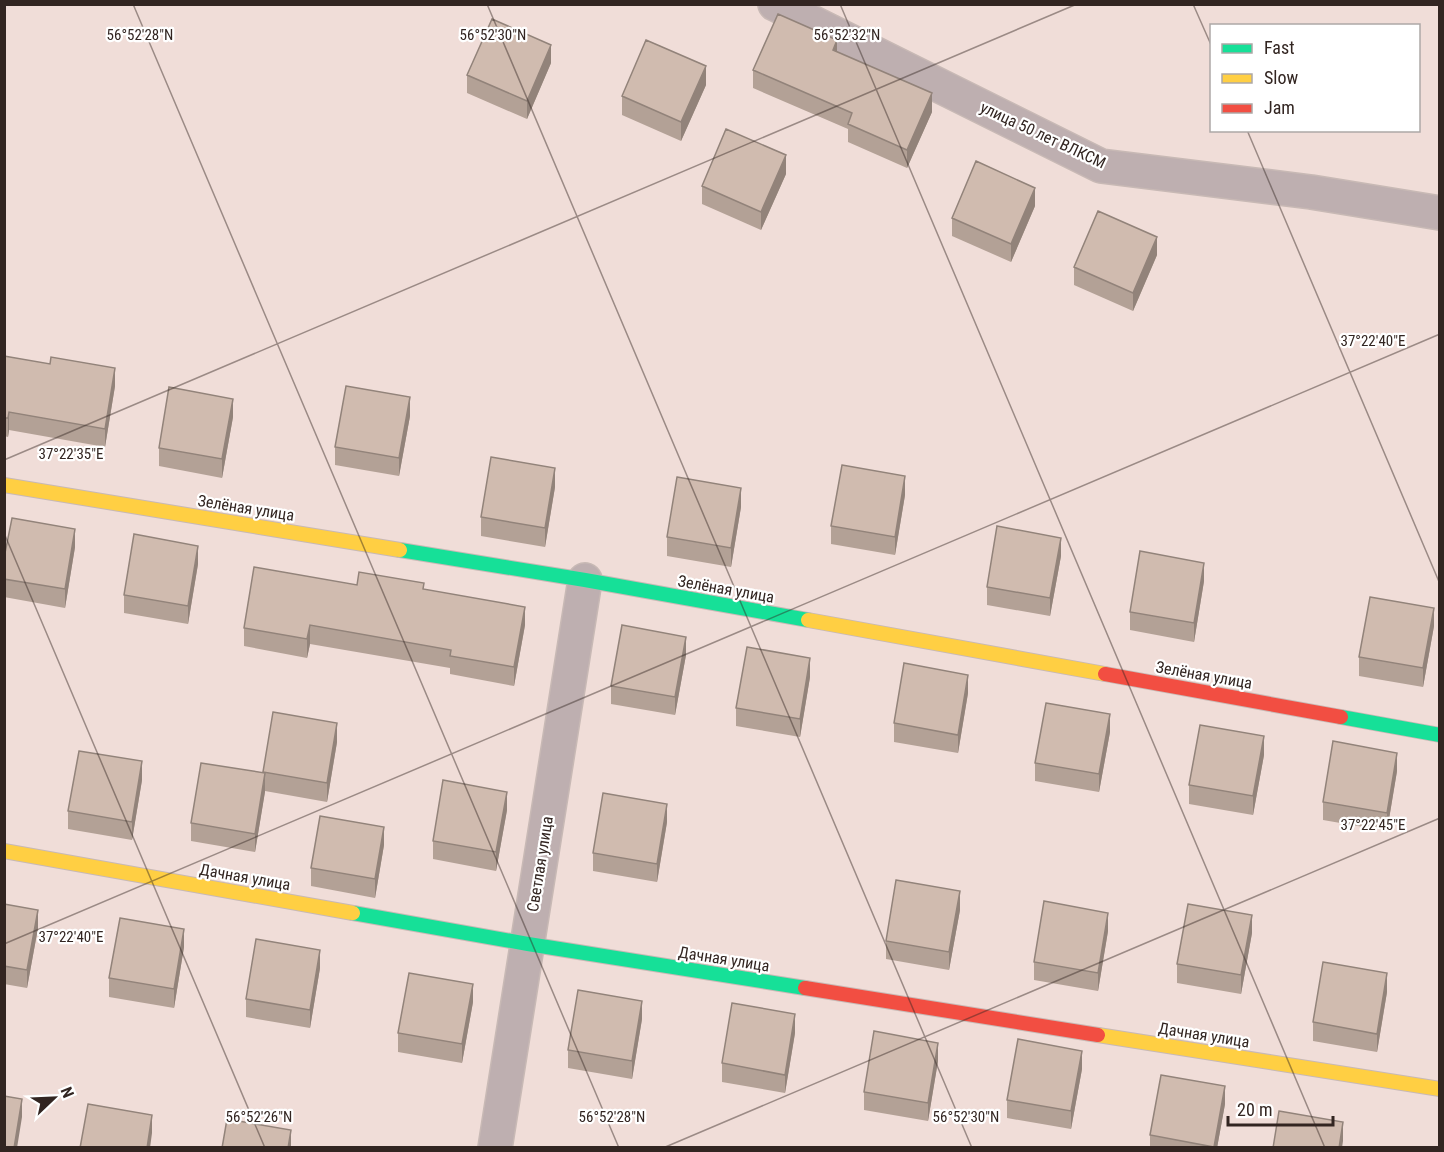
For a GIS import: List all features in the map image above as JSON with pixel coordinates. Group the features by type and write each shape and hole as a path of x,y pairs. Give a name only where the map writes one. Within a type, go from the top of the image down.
{"street":[{"name":"улица 50 лет ВЛКСМ","path":"775,4 1101,166 1311,192 1440,213"},
{"name":"Зелёная улица","path":"4,485 585,580 1440,735"},
{"name":"Светлая улица","path":"495,1148 585,580"},
{"name":"Дачная улица","path":"4,851 528,944 1440,1089"}],"building":[{"path":"778,14 837,40 833,50 932,93 907,150 848,124 852,113 753,70"},
{"path":"492,19 551,45 527,101 467,75"},
{"path":"646,40 706,66 681,122 622,96"},
{"path":"726,129 786,155 761,212 702,186"},
{"path":"976,161 1035,188 1011,244 952,218"},
{"path":"1098,211 1157,237 1133,293 1074,267"},
{"path":"4,356 50,364 51,357 115,368 105,429 9,412 8,418 4,418"},
{"path":"346,386 410,397 399,458 335,447"},
{"path":"169,387 233,399 222,459 159,448"},
{"path":"491,457 555,468 545,528 481,517"},
{"path":"842,465 905,476 895,537 831,526"},
{"path":"677,477 741,488 731,548 667,537"},
{"path":"12,518 75,529 65,589 4,579 4,558"},
{"path":"997,526 1061,538 1050,598 987,587"},
{"path":"134,534 198,546 188,606 124,595"},
{"path":"1140,551 1204,563 1194,623 1130,612"},
{"path":"254,567 357,585 359,572 424,583 423,589 525,607 514,667 450,656 451,650 310,625 307,639 244,628"},
{"path":"1370,597 1434,608 1423,668 1359,657"},
{"path":"622,625 686,637 675,697 611,686"},
{"path":"747,647 810,658 800,719 736,708"},
{"path":"904,663 968,675 958,735 894,723"},
{"path":"1046,703 1110,714 1099,774 1035,763"},
{"path":"273,712 337,723 327,783 263,772"},
{"path":"1200,725 1264,736 1253,796 1189,785"},
{"path":"1333,741 1397,753 1387,813 1323,802"},
{"path":"79,751 142,761 132,822 68,811"},
{"path":"201,763 265,773 255,834 191,823"},
{"path":"443,780 507,792 496,852 433,841"},
{"path":"603,793 667,804 657,864 593,853"},
{"path":"320,816 384,827 375,879 311,868"},
{"path":"896,880 960,891 949,952 886,941"},
{"path":"1044,901 1108,913 1098,973 1034,962"},
{"path":"4,904 38,910 27,970 4,966"},
{"path":"1188,904 1252,915 1241,975 1177,964"},
{"path":"120,918 184,929 174,989 109,978"},
{"path":"256,939 320,950 310,1010 246,999"},
{"path":"1323,962 1387,973 1377,1034 1313,1022"},
{"path":"409,973 473,984 462,1044 398,1033"},
{"path":"578,990 642,1001 632,1061 568,1050"},
{"path":"732,1003 795,1014 785,1075 722,1063"},
{"path":"874,1031 938,1043 928,1103 864,1092"},
{"path":"1018,1039 1082,1051 1071,1111 1007,1100"},
{"path":"1161,1075 1225,1086 1214,1147 1150,1135"},
{"path":"4,1096 22,1099 14,1148 4,1148"},
{"path":"88,1104 152,1115 147,1148 80,1148"},
{"path":"1279,1111 1343,1122 1339,1148 1273,1148"},
{"path":"227,1119 291,1130 288,1148 222,1148"}],"traffic: fast":[{"path":"400,550 808,620"},
{"path":"1341,717 1440,735"},
{"path":"353,913 528,944 805,988"}],"traffic: slow":[{"path":"4,485 400,550"},
{"path":"808,620 1105,674"},
{"path":"4,851 353,913"},
{"path":"1098,1035 1440,1089"}],"traffic: jam":[{"path":"1105,674 1341,717"},
{"path":"805,988 1098,1035"}]}
